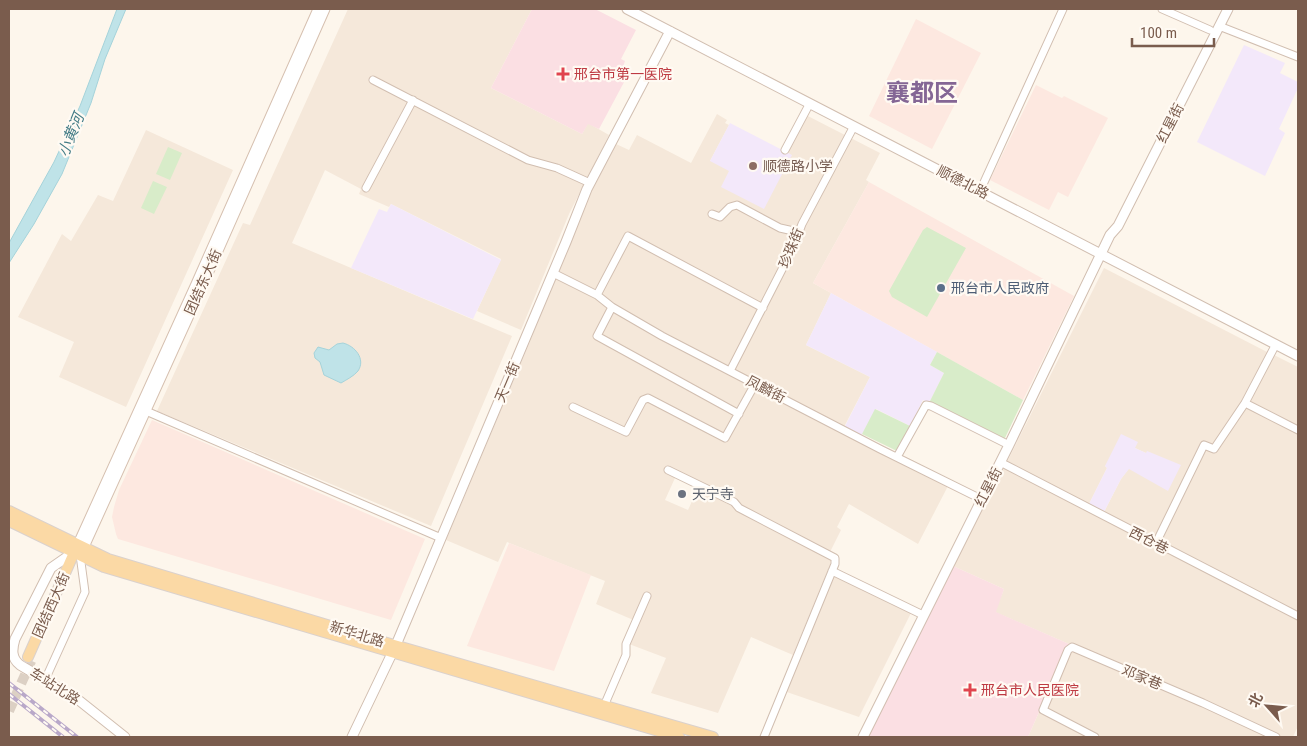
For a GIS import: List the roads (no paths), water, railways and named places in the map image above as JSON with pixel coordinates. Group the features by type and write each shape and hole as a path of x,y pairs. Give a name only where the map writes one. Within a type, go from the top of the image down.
{"main road":[{"name":"新华北路","path":"9,511 79,550 104,567 713,737"},
{"name":"新华北路","path":"9,521 79,550"},
{"name":"团结西大街","path":"30,658 79,550"},
{"name":"新华北路","path":"394,649 679,737"}],"street":[{"name":"团结东大街","path":"79,550 318,9"},
{"name":"团结东大街","path":"79,550 146,410 324,9"},
{"name":"顺德北路","path":"627,9 1298,356"},
{"path":"980,191 1063,9"},
{"path":"1162,9 1298,57"},
{"name":"红星街","path":"1215,28 1221,9"},
{"name":"红星街","path":"863,737 1009,445 1110,235 1122,218 1215,28 1228,9"},
{"name":"天一街","path":"352,737 394,649 590,184 670,31"},
{"path":"373,80 528,160 558,168 590,184"},
{"path":"366,188 413,100"},
{"path":"785,150 810,103"},
{"name":"珍珠街","path":"730,371 793,248 798,232 854,126"},
{"path":"712,214 720,217 730,207 737,206 780,228 798,232"},
{"path":"597,295 628,236 763,308"},
{"name":"凤麟街","path":"553,273 597,295 612,307 662,336 897,458 981,499"},
{"path":"612,307 597,336 739,414"},
{"path":"1156,543 1204,445 1214,449 1245,403 1276,344"},
{"path":"573,407 626,432 643,400 648,398 723,438 727,436 755,384"},
{"path":"1245,403 1298,430"},
{"path":"897,458 926,405 1009,445"},
{"path":"146,410 441,538"},
{"name":"西仓巷","path":"1000,462 1298,616"},
{"path":"668,470 734,502 739,508 834,556 836,561 764,737"},
{"name":"车站北路","path":"79,550 51,568 15,639 11,653 17,662 76,698 125,737"},
{"path":"45,680 85,592 79,550"},
{"path":"832,571 924,616"},
{"path":"604,706 626,655 626,644 647,596"},
{"name":"邓家巷","path":"1095,737 1043,710 1068,650 1072,647 1276,737"}],"water":[{"name":"小黄河","path":"117,9 126,9 62,174 34,224 9,263 9,243 54,162 80,106"},
{"path":"343,343 355,350 361,362 358,371 341,383 324,375 320,362 315,358 314,353 318,347 329,350 337,344"}],"tunnel":[{"path":"9,711 32,659"}],"railway":[{"path":"9,683 77,737"},
{"path":"9,694 63,737"}],"place":[{"name":"邢台市第一医院","path":"563,74"},
{"name":"顺德路小学","path":"753,166"},
{"name":"邢台市人民政府","path":"941,288"},
{"name":"天宁寺","path":"682,494"},
{"name":"邢台市人民医院","path":"970,690"}],"district":[{"name":"襄都区","path":"922,93"}]}
